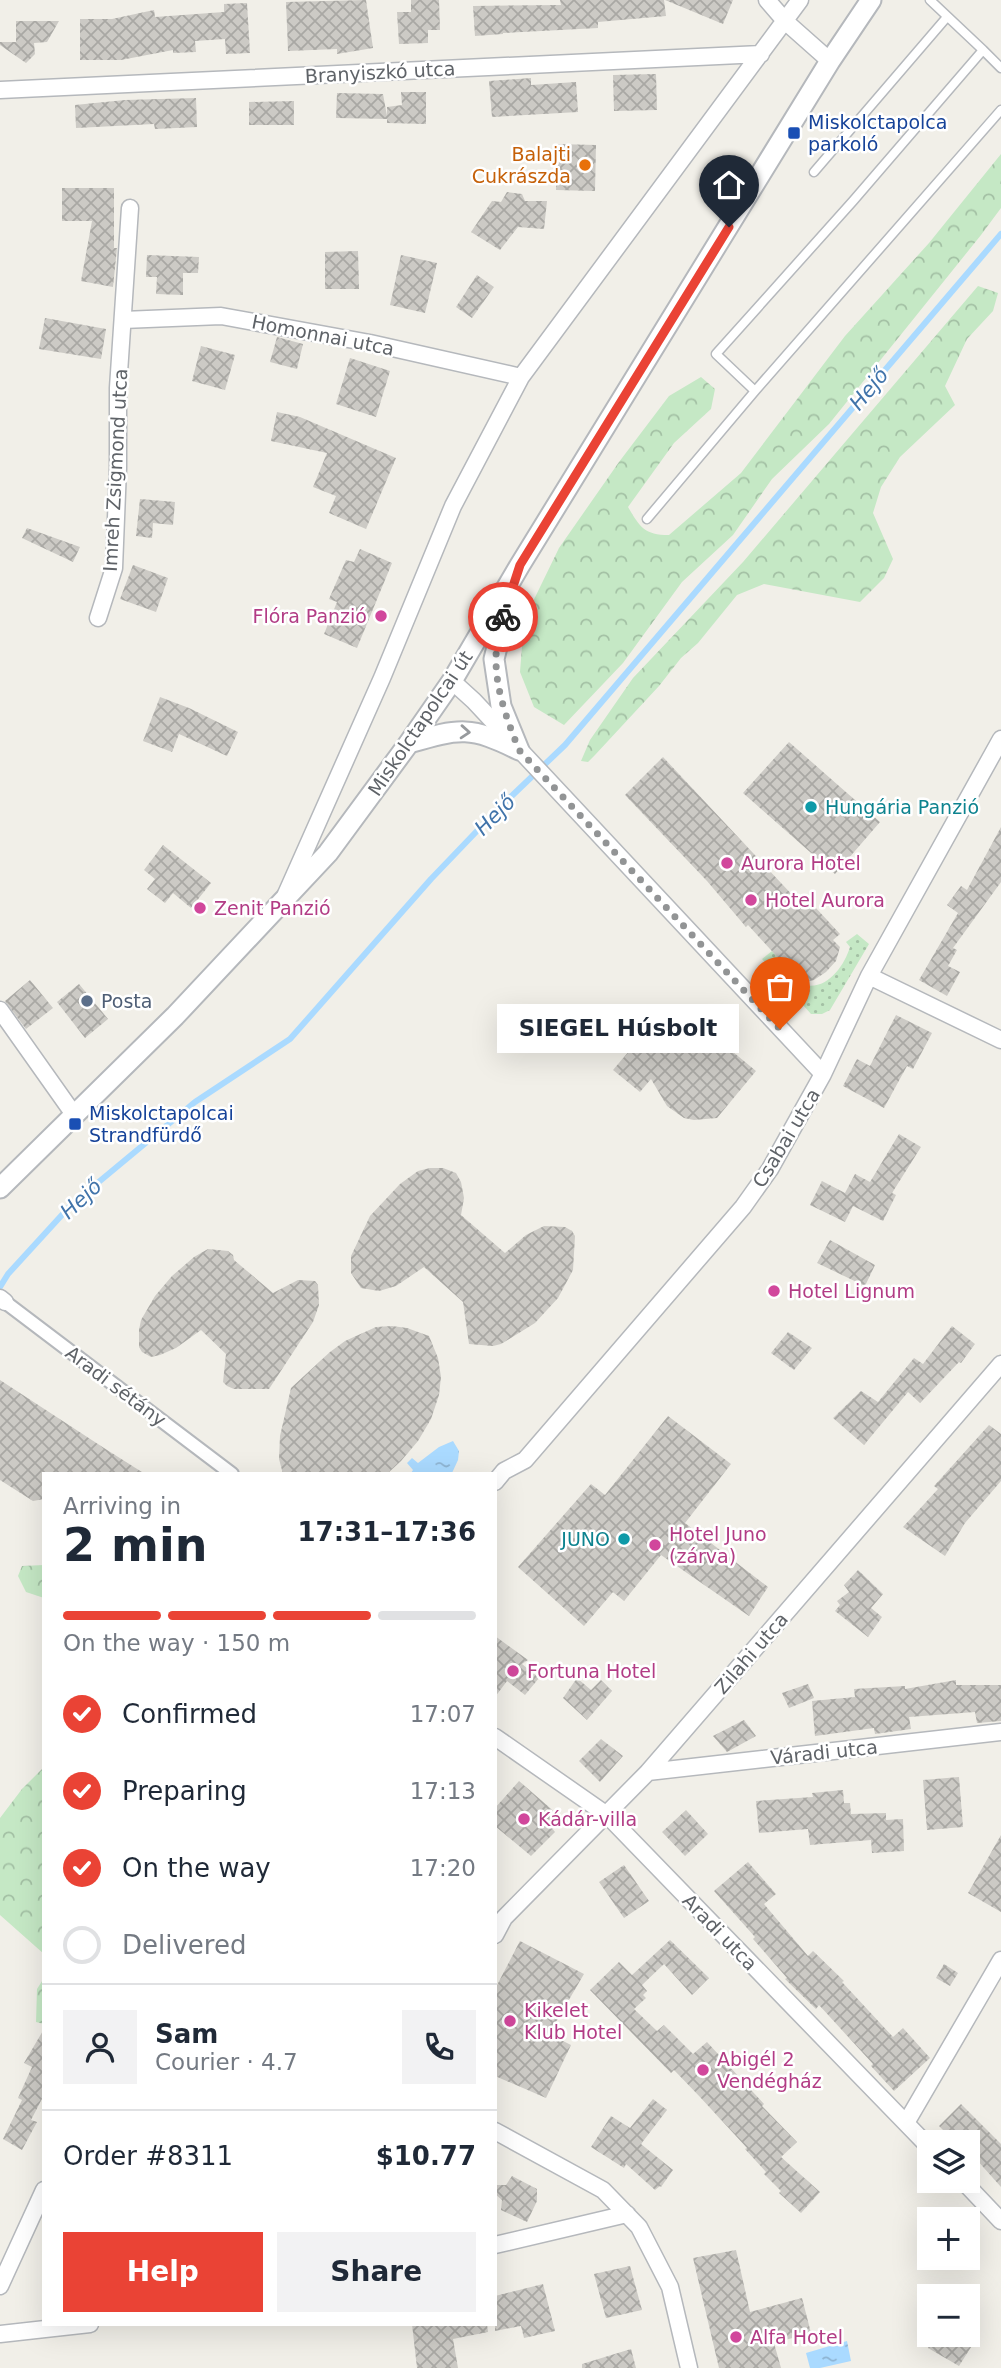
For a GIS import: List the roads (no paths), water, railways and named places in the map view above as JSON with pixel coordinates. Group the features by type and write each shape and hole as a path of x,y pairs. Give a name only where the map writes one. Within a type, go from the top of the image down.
{"street":[{"path":"767,0 786,22 830,61"},
{"name":"Miskolctapolcai út","path":"284,898 382,678 453,506 521,377 800,0"},
{"name":"Miskolctapolcai út","path":"0,1188 175,1016 328,853 409,743 452,681 520,565 830,61 871,0"},
{"name":"Branyiszkó utca","path":"0,90 761,54"},
{"name":"Imreh Zsigmond utca","path":"98,618 114,568 118,388 130,208"},
{"name":"Homonnai utca","path":"123,320 221,316 370,343 521,377"},
{"path":"519,750 501,706 494,659 501,623 520,565"},
{"path":"452,681 474,701 823,1074"},
{"path":"409,743 450,731 486,734 519,750"},
{"name":"Csabai utca","path":"497,1480 504,1471 526,1460 743,1207 770,1169 823,1074 869,976 1001,739"},
{"path":"869,976 1001,1040"},
{"path":"0,1010 75,1116"},
{"name":"Aradi sétány","path":"2,1300 229,1472"},
{"name":"Zilahi utca","path":"497,1931 504,1918 648,1772 1001,1364"},
{"name":"Váradi utca","path":"648,1772 1001,1732"},
{"name":"Aradi utca","path":"497,1738 607,1815 917,2134"},
{"path":"906,2123 1001,1960"},
{"path":"497,2132 603,2190 639,2227 670,2287 688,2368"},
{"path":"974,2193 1001,2221"},
{"path":"0,2286 42,2194"},
{"path":"497,2245 627,2214"},
{"path":"0,2334 72,2326"}],"lane":[{"path":"930,0 1001,68"},
{"path":"814,172 947,17"},
{"path":"755,391 716,354 983,50"},
{"path":"647,519 755,391 1001,110"}],"water":[{"path":"453,1441 459,1451 452,1472 412,1472 413,1470 407,1463 412,1458 418,1463 439,1447"},
{"path":"847,2341 851,2361 810,2368 806,2353"}],"waterway":[{"name":"Hejő","path":"0,1287 8,1274 71,1205 195,1102 290,1039 431,879 497,810 565,745 1001,234"}],"place":[{"name":"Miskolctapolca parkoló","path":"794,133"},
{"name":"Balajti Cukrászda","path":"585,165"},
{"name":"Flóra Panzió","path":"381,616"},
{"name":"Hungária Panzió","path":"811,807"},
{"name":"Aurora Hotel","path":"727,863"},
{"name":"Hotel Aurora","path":"751,900"},
{"name":"Zenit Panzió","path":"200,908"},
{"name":"Posta","path":"87,1001"},
{"name":"SIEGEL Húsbolt","path":"780,1029"},
{"name":"Miskolctapolcai Strandfürdő","path":"75,1124"},
{"name":"Hotel Lignum","path":"774,1291"},
{"name":"JUNO","path":"624,1539"},
{"name":"Hotel Juno (zárva)","path":"655,1545"},
{"name":"Fortuna Hotel","path":"513,1671"},
{"name":"Kádár-villa","path":"524,1819"},
{"name":"Kikelet Klub Hotel","path":"510,2021"},
{"name":"Abigél 2 Vendégház","path":"703,2070"},
{"name":"Alfa Hotel","path":"736,2337"}]}
